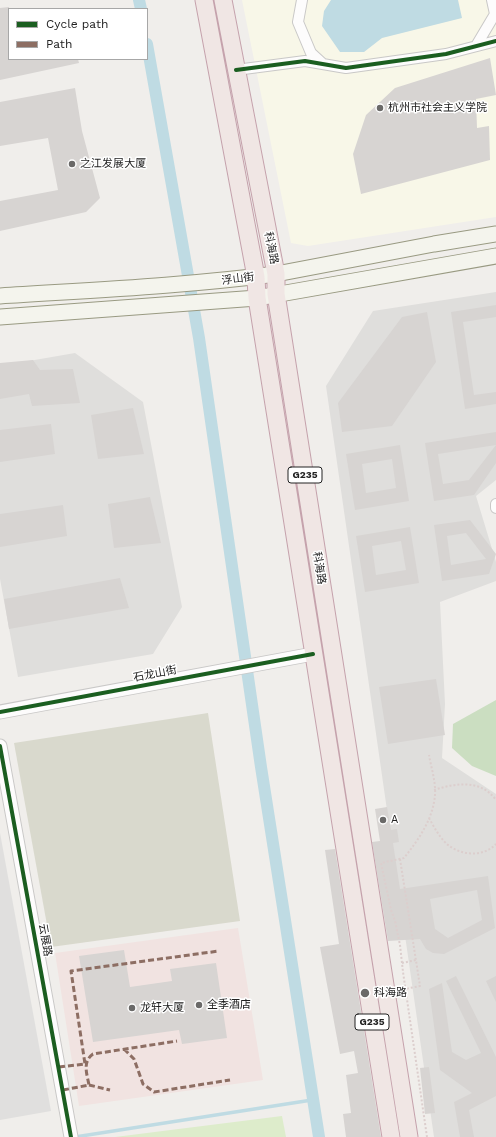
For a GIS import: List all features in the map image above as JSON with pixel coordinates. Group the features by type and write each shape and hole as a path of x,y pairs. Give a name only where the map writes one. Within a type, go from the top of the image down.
{"highway":[{"name":"科海路","path":"204,0 256,277 257,298 391,1137"},
{"name":"科海路","path":"223,0 276,274 276,294 356,809 409,1137"}],"main road":[{"name":"浮山街","path":"0,296 214,282 256,277 496,234"},
{"name":"浮山街","path":"0,317 257,298 496,256"}],"street":[{"path":"302,0 298,22 311,53 323,64"},
{"path":"476,46 495,14 492,0"},
{"path":"236,70 305,61 346,68 446,54 496,40"},
{"name":"石龙山街","path":"0,712 313,654"},
{"name":"云展路","path":"0,746 70,1134"}],"path":[{"path":"427,1137 400,945 381,862 404,858 419,839 429,818 434,790 429,755"},
{"path":"434,790 450,785 464,784 481,787 491,793 496,800"},
{"path":"429,818 443,840 452,848 461,852 471,854 483,853 496,844"},
{"path":"400,859 420,986 405,989"},
{"path":"402,963 416,960"}],"shaded area":[{"name":"杭州市社会主义学院","path":"242,0 496,0 496,217 308,246 291,243"},
{"path":"496,292 496,480 476,496 496,562 496,581 440,602 445,704 442,758 496,794 496,1137 434,1137 326,386 373,311"},
{"path":"75,353 143,402 182,607 153,654 18,677 0,579 0,366"},
{"path":"208,713 240,921 51,947 14,743"},
{"path":"0,833 51,1111 0,1120"},
{"path":"238,928 263,1080 79,1106 55,953"}],"green space":[{"path":"496,700 496,776 472,766 452,748 453,724"},
{"path":"282,1116 286,1137 115,1137"}],"water":[{"path":"331,0 458,0 462,18 382,38 364,52 340,52 322,26 324,11"}],"building":[{"path":"9,7 8,60 78,60 79,63 0,80 0,8"},
{"path":"490,58 496,95 476,99 477,128 489,126 490,160 361,194 353,154 366,115 395,88"},
{"path":"75,88 82,131 100,198 86,212 0,231 0,201 58,190 48,138 0,146 0,102"},
{"path":"496,305 496,317 463,322 474,395 496,392 496,404 465,409 451,312"},
{"path":"427,312 436,362 392,426 342,432 338,403 402,317"},
{"path":"33,360 40,370 73,369 80,403 32,406 29,394 0,399 0,363"},
{"path":"133,408 144,454 98,459 91,415"},
{"path":"51,424 55,454 0,462 0,430"},
{"path":"496,432 496,445 496,463 474,495 434,501 425,443","holes":["496,445 469,480 443,484 438,454"]},
{"path":"400,445 409,501 355,510 346,454","holes":["392,459 396,488 366,493 362,464"]},
{"path":"150,497 161,543 114,548 108,504"},
{"path":"63,505 67,536 0,547 0,514"},
{"path":"470,520 496,554 489,574 442,581 434,525","holes":["466,533 486,559 451,565 447,536"]},
{"path":"410,527 419,583 365,592 356,536","holes":["401,541 406,570 376,575 372,546"]},
{"path":"120,578 129,608 9,629 4,599"},
{"path":"436,679 445,735 388,744 379,687"},
{"path":"387,807 391,830 397,829 399,842 393,843 400,889 488,876 495,928 444,954 433,953 426,949 420,939 388,941 372,842 380,841 375,809","holes":["477,890 482,920 448,938 435,929 430,899"]},
{"path":"335,849 381,1137 346,1137 343,1114 351,1113 346,1075 358,1073 354,1051 340,1054 320,947 339,944 325,850"},
{"name":"龙轩大厦","path":"124,950 130,987 172,981 170,969 216,963 227,1038 182,1044 179,1030 93,1042 79,956"},
{"path":"456,976 496,1057 496,1096 469,1110 474,1137 460,1137 454,1102 472,1093 440,1070 429,989 442,983 452,1052 466,1060 481,1053 446,981"},
{"path":"496,976 496,1002 486,981"},
{"path":"429,1067 435,1113 425,1114 420,1068"}],"waterway":[{"path":"139,0 141,8"},
{"path":"148,50 199,338 261,767 319,1137"},
{"path":"75,1137 312,1100"}],"marked path":[{"path":"59,1067 85,1064 71,971 219,951"},
{"path":"63,1090 89,1085 86,1064 93,1054 177,1041"},
{"path":"124,1049 134,1059 143,1084 154,1092 230,1080"},
{"path":"89,1085 110,1090"}],"cycle path":[{"path":"236,70 305,61 346,68 446,54 496,41"},
{"path":"0,712 313,654"},
{"path":"0,746 71,1137"}],"place":[{"name":"杭州市社会主义学院","path":"380,108"},
{"name":"之江发展大厦","path":"72,164"},
{"name":"A","path":"383,820"},
{"name":"科海路","path":"365,993"},
{"name":"全季酒店","path":"199,1005"},
{"name":"龙轩大厦","path":"132,1008"}]}
